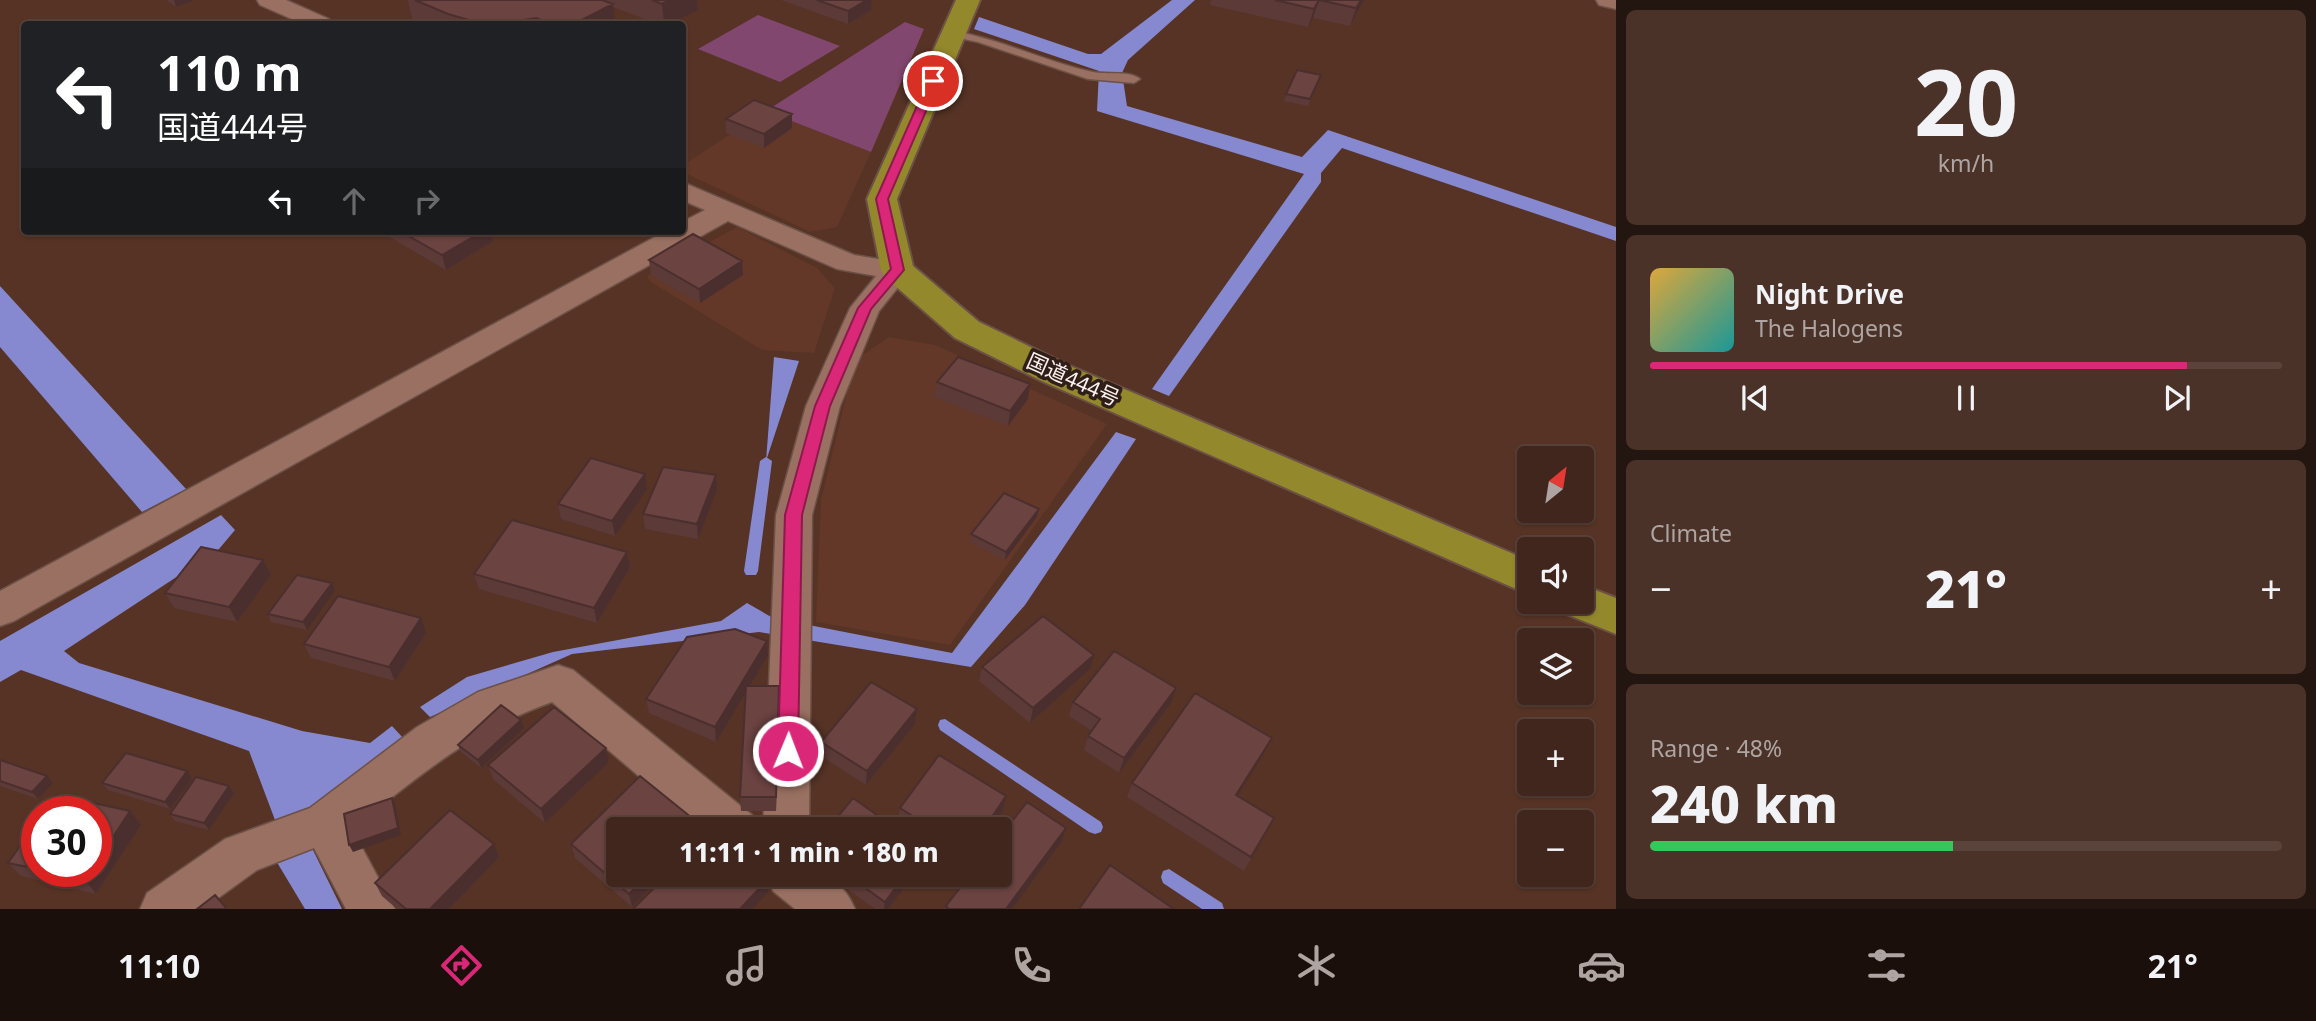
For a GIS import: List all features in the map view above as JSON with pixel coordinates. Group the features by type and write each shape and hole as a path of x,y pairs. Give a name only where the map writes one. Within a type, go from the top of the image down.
{"highway":[{"path":"897,270 882,199 968,0"},
{"name":"国道444号","path":"897,270 967,330 1046,369 1517,573"},
{"path":"1594,608 1616,617"}],"street":[{"path":"268,0 314,21"},
{"path":"1607,0 1616,2"},
{"path":"686,192 847,263 897,270"},
{"path":"686,232 726,210"},
{"path":"0,610 681,235"},
{"path":"786,817 794,515 822,406 865,308 897,270"},
{"path":"164,909 241,854 325,823 432,740 493,705 558,682 720,817"},
{"path":"325,823 371,909"},
{"path":"804,887 831,909"}],"lane":[{"path":"953,34 980,39 1092,76 1134,79"}],"shaded area":[{"path":"758,15 840,46 780,82 698,49"},
{"path":"905,22 924,29 871,152 766,111"},
{"path":"766,111 871,152 837,227 810,232 686,173 686,163"},
{"path":"737,227 817,268 835,288 814,353 762,350 651,282 647,276"},
{"path":"889,337 935,345 1107,424 950,645 816,622 821,500 855,360"}],"water":[{"path":"1172,0 1195,0 1128,60 1122,73 1127,106 1302,157 1328,130 1616,227 1616,241 1342,148 1321,173 1321,182 1169,396 1152,389 1304,174 1097,111 1099,71 974,29 979,17 1088,54 1101,54"},
{"path":"0,286 186,489 142,512 0,347"},
{"path":"774,357 799,361 766,461"},
{"path":"1116,432 1136,439 1025,605 971,667 759,632 572,654 430,717 420,707 467,677 553,652 721,621 747,603 773,618 952,653"},
{"path":"221,515 235,530 219,549 64,651 79,663 302,731 370,743 392,726 404,739 318,806 275,820 249,751 21,670 0,682 0,641"},
{"path":"309,842 342,909 305,909 275,859"}],"building":[{"path":"415,0 602,0 613,4 580,21 544,21 536,18 518,21 472,21"},
{"path":"652,0 670,0 662,4"},
{"path":"817,0 867,0 848,11"},
{"path":"1275,0 1319,0 1314,9"},
{"path":"1319,0 1361,0 1356,8"},
{"path":"1297,70 1321,75 1310,99 1286,94"},
{"path":"754,100 792,114 764,134 726,119"},
{"path":"693,234 742,261 699,289 649,260"},
{"path":"407,235 476,235 442,255"},
{"path":"958,357 1030,384 1010,411 937,382"},
{"path":"591,458 645,474 612,521 558,504"},
{"path":"663,467 716,475 697,524 643,514"},
{"path":"1004,493 1039,509 1006,552 971,534"},
{"path":"512,520 627,552 594,608 474,574"},
{"path":"201,547 263,560 229,607 165,593"},
{"path":"297,575 332,583 303,622 268,614"},
{"path":"338,596 421,618 389,667 304,644"},
{"path":"1043,616 1094,655 1033,708 982,667"},
{"path":"735,629 767,641 715,727 646,699 687,637"},
{"path":"1114,651 1176,688 1124,758 1088,736 1100,719 1073,702"},
{"path":"871,682 917,709 867,771 821,742"},
{"path":"746,686 779,686 776,797 740,797"},
{"path":"1195,693 1272,738 1236,795 1274,818 1251,857 1132,783"},
{"path":"501,705 521,720 478,760 458,745"},
{"path":"554,707 606,748 541,809 488,765"},
{"path":"126,753 187,771 165,802 102,783"},
{"path":"939,755 1006,796 992,817 914,817 900,808"},
{"path":"0,760 47,776 32,792 0,781"},
{"path":"640,776 691,817 606,817 606,874 571,844"},
{"path":"196,777 229,786 204,823 170,814"},
{"path":"392,798 398,828 349,845 344,814"},
{"path":"853,798 880,817 838,817"},
{"path":"1027,802 1066,828 1006,909 949,909 946,906 961,887 1012,887 1012,821"},
{"path":"112,807 130,811 112,839"},
{"path":"450,810 494,844 430,909 406,909 375,883"},
{"path":"21,845 21,866 8,863"},
{"path":"1110,865 1174,909 1079,909"},
{"path":"621,887 636,887 629,894"},
{"path":"655,887 761,887 740,909 633,909"},
{"path":"864,887 896,887 885,902"},
{"path":"215,895 227,909 197,909"}],"waterway":[{"path":"751,571 766,461"},
{"path":"945,725 1095,827"},
{"path":"1169,877 1216,909"}],"route":[{"path":"788,751 794,515 822,406 865,308 897,270 882,199 933,81"}]}
